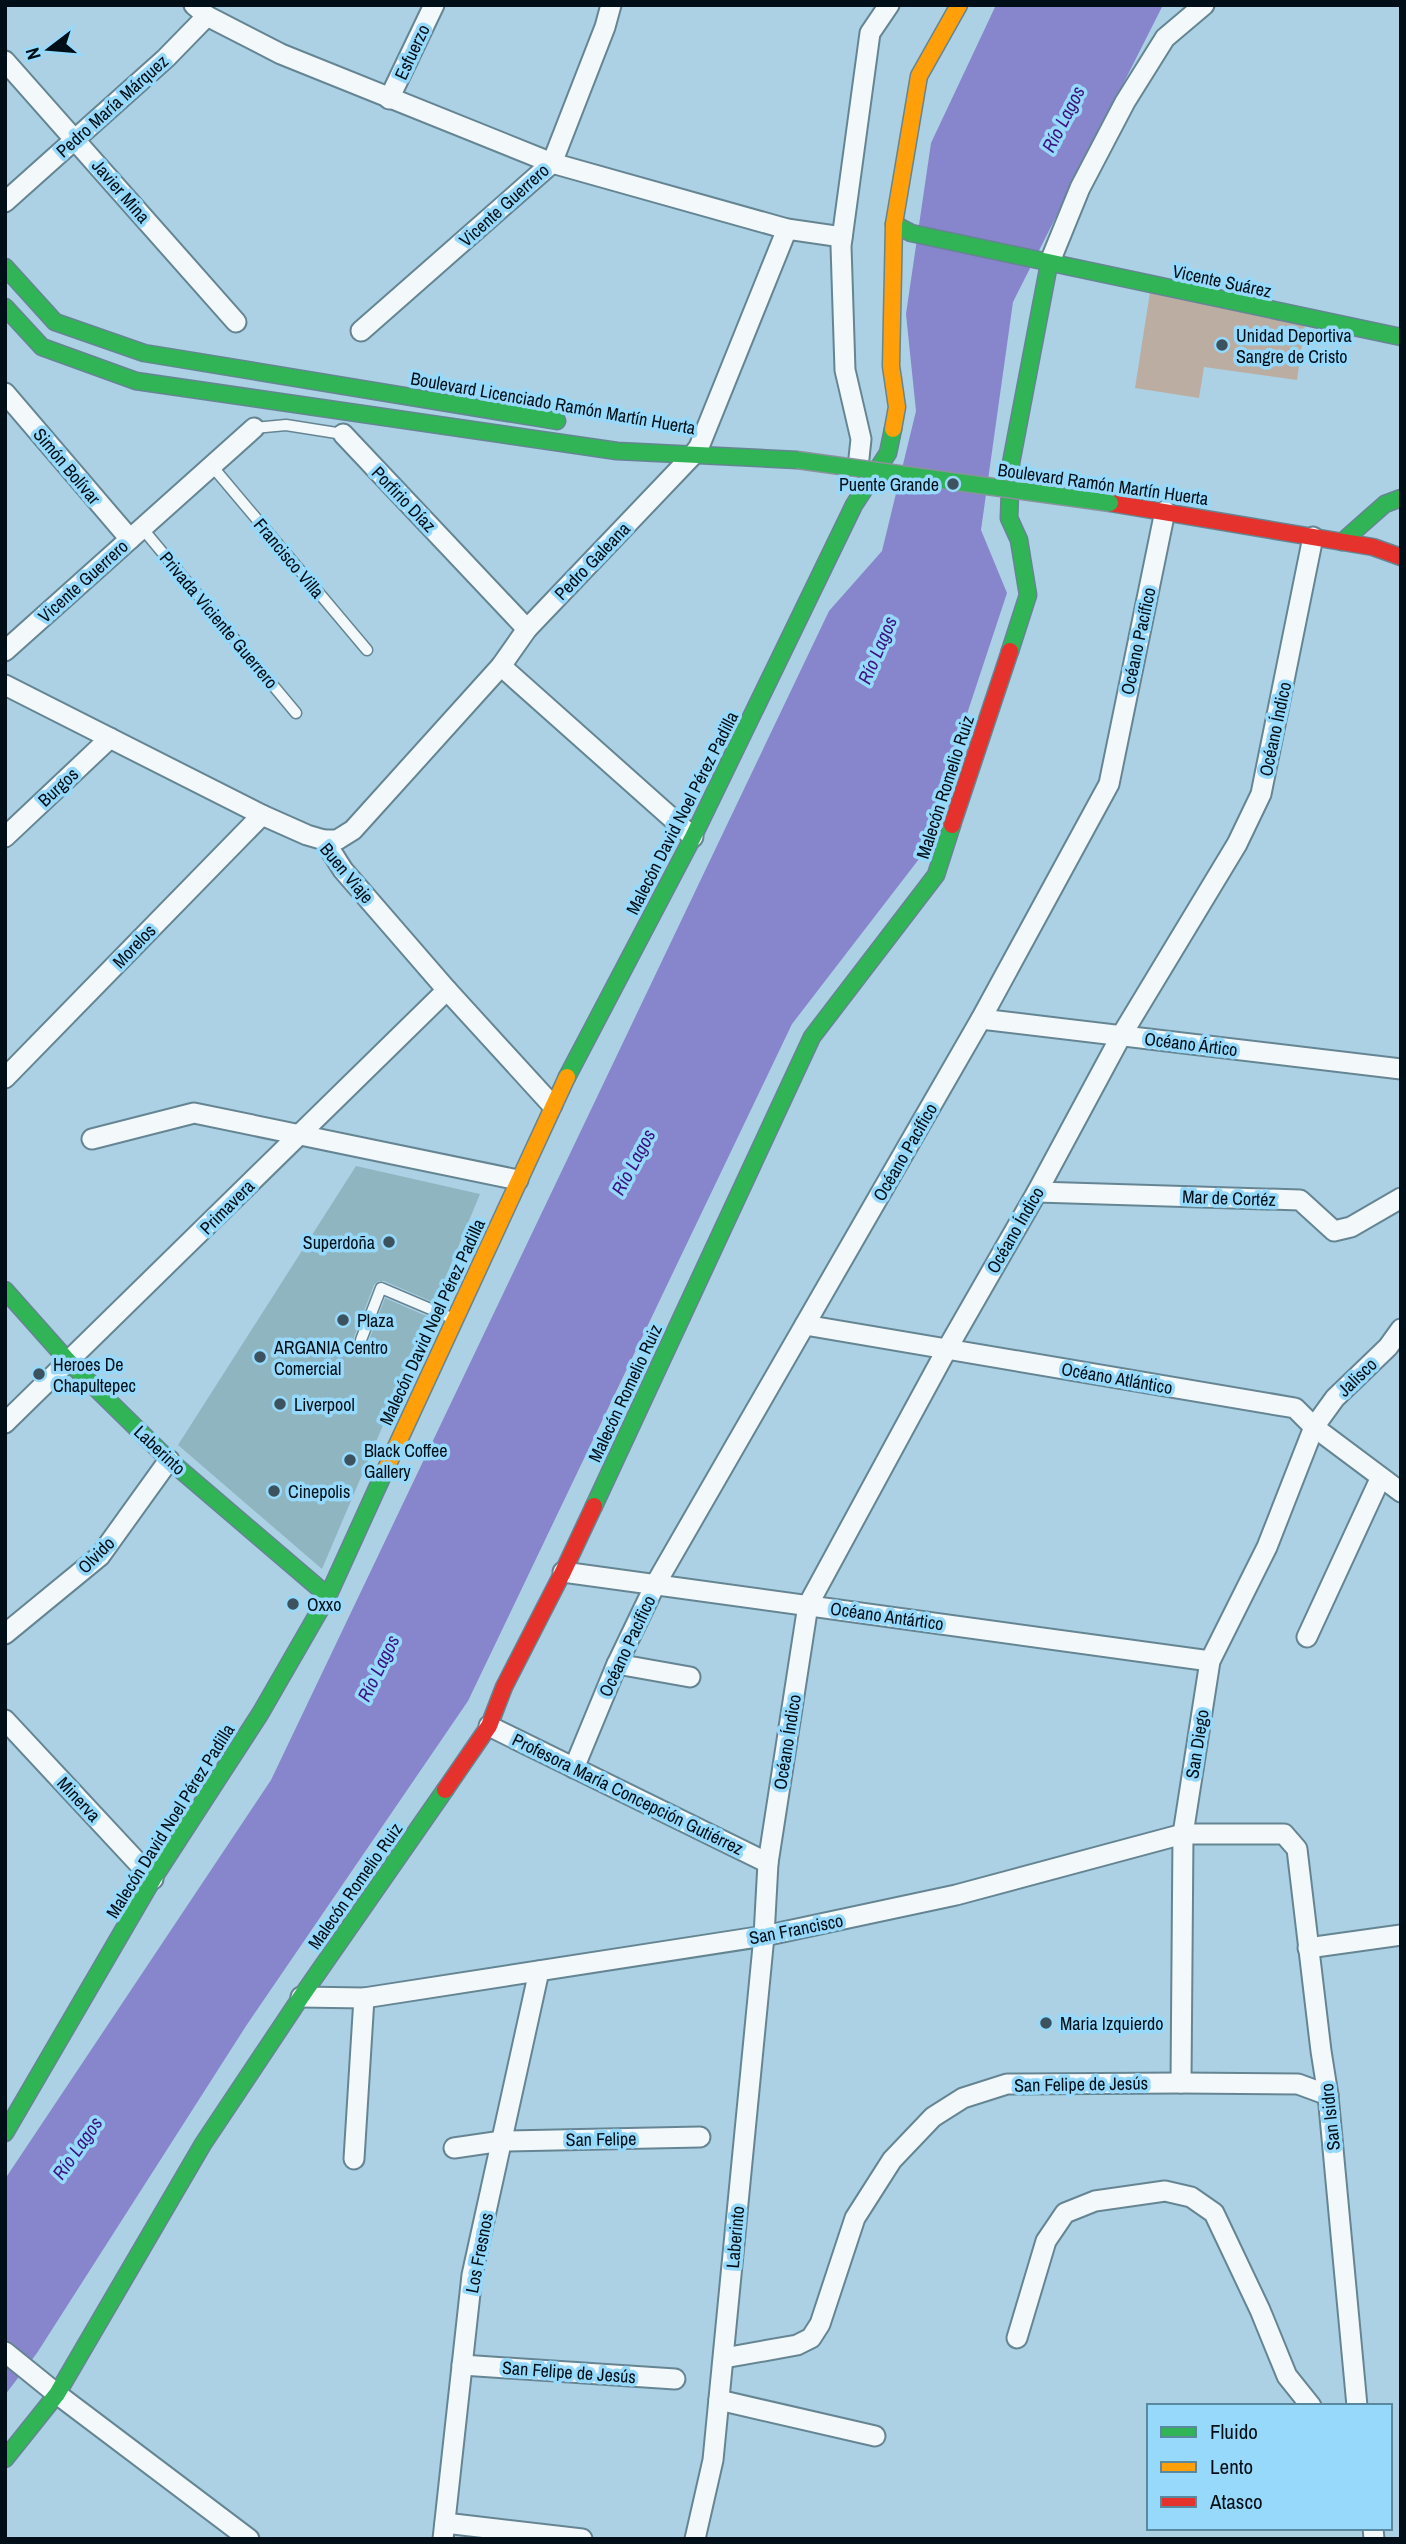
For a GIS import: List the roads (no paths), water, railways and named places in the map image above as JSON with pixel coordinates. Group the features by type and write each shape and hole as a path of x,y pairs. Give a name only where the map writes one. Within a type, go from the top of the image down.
{"street":[{"name":"Esfuerzo","path":"389,100 434,5"},
{"name":"Vicente Guerrero","path":"361,331 552,163 606,27 611,5"},
{"path":"854,505 861,439 845,370 842,237 870,33 890,5"},
{"name":"Malecón David Noel Pérez Padilla","path":"5,2133 153,1879 260,1714 328,1596 552,1105 693,837 854,505 888,453 897,407 891,366 894,224 919,76 959,5"},
{"path":"1042,263 1125,102 1165,37 1204,5"},
{"path":"205,9 281,54 389,100 552,163 787,229 842,237"},
{"name":"Pedro María Márquez","path":"5,202 166,58 205,9"},
{"name":"Javier Mina","path":"5,61 236,322"},
{"name":"Vicente Suárez","path":"894,224 911,233 1042,263 1401,337"},
{"name":"Pedro Galeana","path":"324,840 337,840 352,830 501,666 527,629 695,452 787,229"},
{"name":"Malecón Romelio Ruiz","path":"5,2459 57,2394 203,2144 301,1997 489,1726 504,1687 563,1572 812,1037 936,875 1028,594 1019,540 1009,518 1011,463 1042,263"},
{"name":"Boulevard Licenciado Ramón Martín Huerta","path":"5,267 55,321 144,353 579,425"},
{"name":"Boulevard Licenciado Ramón Martín Huerta","path":"5,307 42,347 136,381 617,452 695,452"},
{"name":"Simón Bolívar","path":"5,393 136,534"},
{"name":"Vicente Guerrero","path":"5,651 254,428"},
{"name":"Porfirio Díaz","path":"343,434 527,629"},
{"name":"Boulevard Licenciado Ramón Martín Huerta","path":"646,437 695,452 719,456"},
{"name":"Boulevard Ramón Martín Huerta","path":"719,456 797,460 1165,511 1373,547 1401,557"},
{"path":"1342,542 1385,504 1401,498"},
{"name":"Océano Pacífico","path":"574,1768 617,1664 655,1585 981,1018 1109,784 1165,511"},
{"name":"Océano Índico","path":"764,1936 768,1863 808,1605 1121,1036 1237,844 1261,794 1313,537"},
{"path":"501,666 693,837"},
{"name":"Buen Viaje","path":"5,685 262,815 324,840 343,870 552,1105"},
{"name":"Burgos","path":"5,837 110,738"},
{"name":"Morelos","path":"5,1078 262,815"},
{"name":"Primavera","path":"5,1423 447,990"},
{"name":"Océano Ártico","path":"981,1018 1401,1069"},
{"path":"92,1139 194,1113 518,1180"},
{"name":"Mar de Cortéz","path":"1037,1192 1300,1200 1334,1231 1351,1227 1401,1198"},
{"name":"Laberinto","path":"5,1290 69,1362 169,1460 328,1596"},
{"name":"Océano Atlántico","path":"806,1325 1295,1408 1314,1427 1380,1479 1401,1492"},
{"name":"Jalisco","path":"1314,1427 1335,1398 1388,1347 1401,1329"},
{"name":"San Diego","path":"1181,2083 1183,1834 1210,1661 1267,1547 1314,1427"},
{"name":"Olvido","path":"5,1634 100,1556 139,1506 169,1460"},
{"path":"1307,1637 1380,1479"},
{"name":"Océano Antártico","path":"563,1572 1210,1661"},
{"path":"617,1664 690,1677"},
{"name":"Minerva","path":"5,1720 153,1879"},
{"name":"Profesora María Concepción Gutiérrez","path":"489,1726 768,1863"},
{"name":"San Francisco","path":"301,1997 364,1998 764,1936 956,1895 1183,1834 1284,1834"},
{"name":"San Isidro","path":"1284,1834 1297,1849 1328,2095 1357,2404"},
{"path":"1308,1948 1401,1935"},
{"name":"Laberinto","path":"696,2537 713,2460 764,1936"},
{"name":"Los Fresnos","path":"444,2531 472,2275 539,1971"},
{"path":"354,2160 364,1998"},
{"name":"San Felipe de Jesús","path":"724,2357 797,2345 811,2338 820,2324 855,2218 892,2160 933,2117 964,2098 1007,2084 1298,2084 1328,2095"},
{"name":"San Felipe","path":"454,2148 502,2141 700,2137"},
{"path":"1017,2338 1046,2241 1065,2213 1095,2201 1165,2190 1191,2197 1213,2213 1261,2310 1287,2376 1309,2404"},
{"path":"5,2352 249,2539"},
{"name":"San Felipe de Jesús","path":"463,2365 674,2379"},
{"path":"719,2400 874,2436"},
{"path":"444,2531 582,2539"}],"lane":[{"name":"Porfirio Díaz","path":"254,428 286,425 343,434"},
{"name":"Francisco Villa","path":"212,466 367,650"},
{"name":"Privada Viciente Guerrero","path":"136,534 296,713"},
{"path":"361,1340 381,1289 454,1319"}],"water":[{"name":"Río Lagos","path":"996,5 1163,5 1013,302 981,530 1007,593 919,859 792,1024 468,1701 246,2026 37,2353 5,2395 5,2179 271,1780 829,611 882,551 916,411 906,314 931,143"}],"place":[{"name":"Unidad Deportiva Sangre de Cristo","path":"1222,345"},
{"name":"Puente Grande","path":"953,484"},
{"name":"Superdoña","path":"389,1242"},
{"name":"Plaza","path":"343,1320"},
{"name":"ARGANIA Centro Comercial","path":"260,1357"},
{"name":"Heroes De Chapultepec","path":"39,1374"},
{"name":"Liverpool","path":"280,1404"},
{"name":"Black Coffee Gallery","path":"350,1460"},
{"name":"Cinepolis","path":"274,1491"},
{"name":"Oxxo","path":"293,1604"},
{"name":"Maria Izquierdo","path":"1046,2023"}]}
